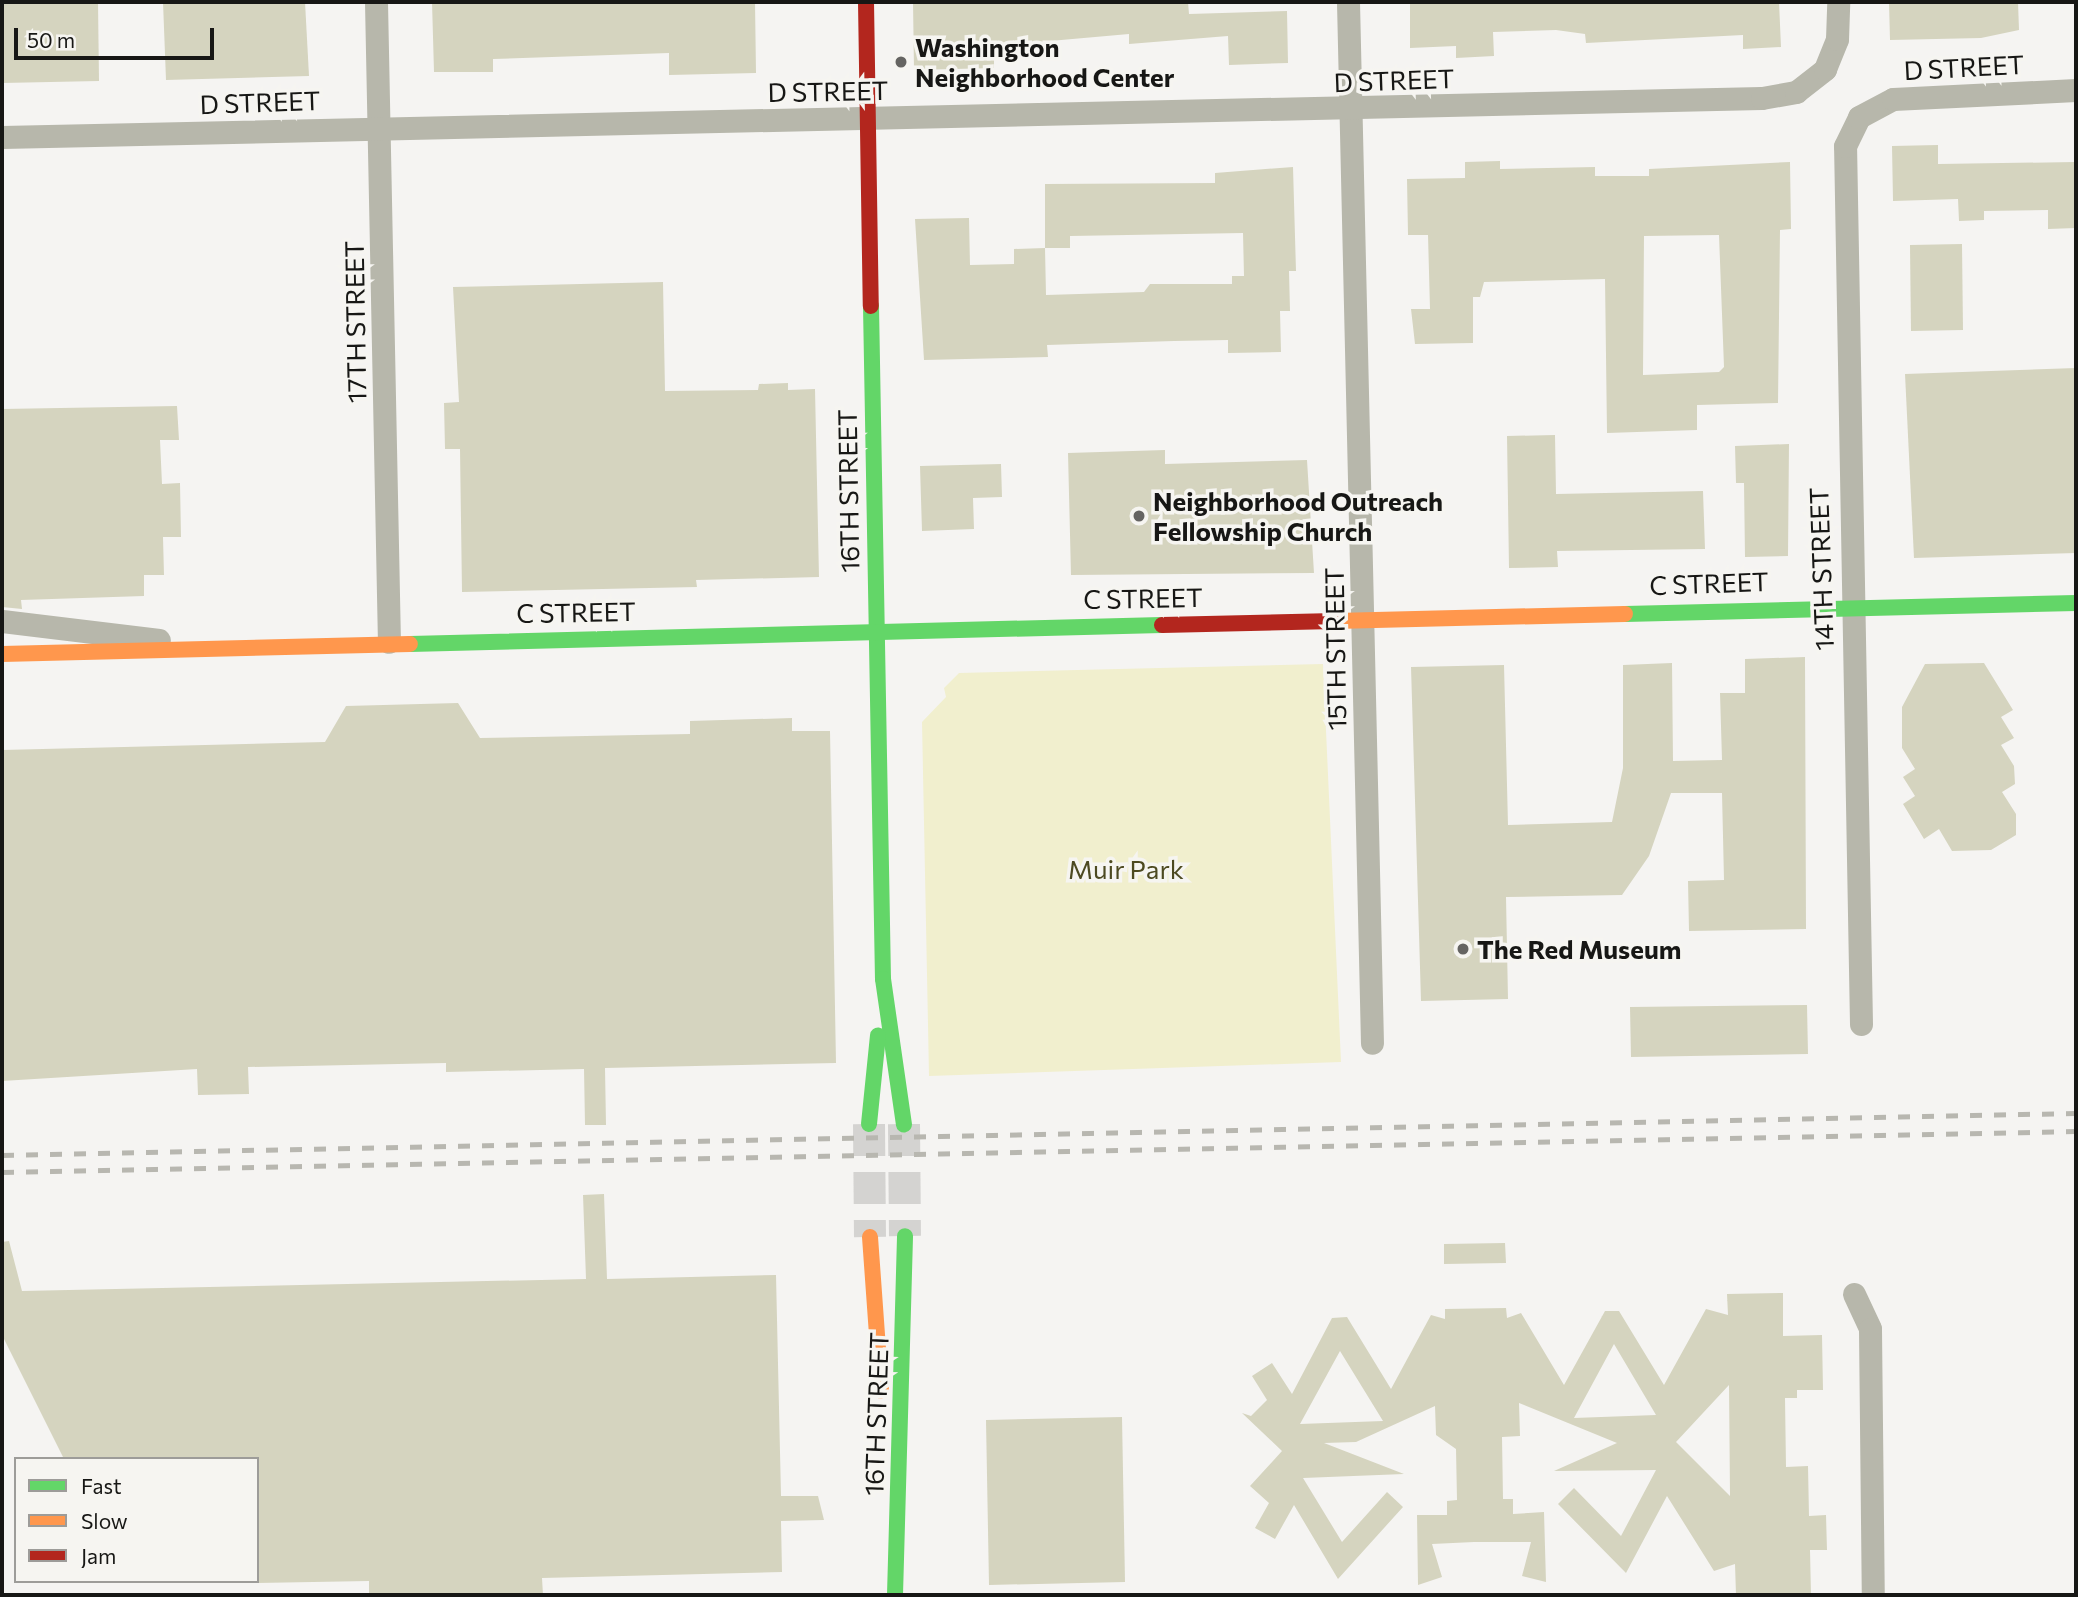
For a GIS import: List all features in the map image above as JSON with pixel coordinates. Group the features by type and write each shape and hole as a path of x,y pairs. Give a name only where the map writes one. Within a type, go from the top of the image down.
{"street":[{"name":"17TH STREET","path":"376,2 389,642"},
{"name":"16TH STREET","path":"866,2 883,979 869,1124"},
{"name":"15TH STREET","path":"1348,2 1372,1043"},
{"name":"D STREET","path":"2,137 1752,99 1796,92 1818,78 1837,39 1839,2"},
{"name":"D STREET","path":"1858,117 1893,99 1920,95 2076,90"},
{"name":"14TH STREET","path":"1858,117 1842,167 1861,1024"},
{"name":"C STREET","path":"2,654 389,642 875,633 2076,603"},
{"name":"C STREET","path":"2,621 77,626 211,649"},
{"name":"16TH STREET","path":"883,979 904,1124"},
{"name":"16TH STREET","path":"895,1594 905,1236"},
{"name":"16TH STREET","path":"870,1237 895,1594"},
{"path":"1854,1294 1870,1329 1873,1595"}],"green space":[{"name":"Muir Park","path":"1323,664 1341,1062 929,1076 922,722 946,697 944,688 959,673"}],"building":[{"path":"2,2 98,2 99,81 2,83"},
{"path":"163,2 305,2 309,76 166,80"},
{"path":"432,2 755,2 756,73 669,75 669,53 493,59 493,72 434,72"},
{"path":"913,2 1188,2 1189,14 1287,11 1288,63 1229,65 1228,36 1129,44 1129,34 994,46 994,68 914,70"},
{"path":"1410,2 1779,2 1781,47 1743,49 1743,35 1586,43 1585,34 1556,30 1493,32 1494,56 1456,58 1456,46 1410,48"},
{"path":"1889,2 2018,2 2019,30 1981,38 1890,40"},
{"path":"1938,145 1938,164 2075,162 2076,228 2048,229 2048,210 1984,211 1984,220 1959,221 1958,199 1893,201 1892,146"},
{"path":"1500,161 1500,169 1595,167 1595,176 1649,176 1649,169 1790,162 1791,229 1780,230 1778,403 1697,405 1697,430 1607,433 1605,279 1484,282 1480,297 1473,297 1473,343 1415,344 1411,309 1430,309 1428,235 1408,235 1407,179 1465,178 1465,162","holes":["1719,235 1724,367 1719,372 1643,375 1644,236"]},
{"path":"1293,167 1296,271 1289,271 1290,311 1280,311 1281,352 1228,353 1228,340 1174,341 1047,345 1048,357 924,360 915,219 969,218 970,265 1014,264 1014,249 1045,248 1045,184 1215,183 1215,173","holes":["1243,233 1244,276 1232,276 1232,284 1150,284 1144,292 1046,295 1045,248 1070,248 1070,236"]},
{"path":"1962,244 1963,330 1911,331 1910,245"},
{"path":"663,282 665,391 758,390 759,384 788,383 788,390 815,389 819,577 696,580 697,587 462,592 460,449 445,449 444,403 459,402 453,287"},
{"path":"2076,368 2076,553 1914,558 1905,374"},
{"path":"177,406 179,440 160,440 162,484 180,483 181,537 163,537 164,575 144,575 144,596 21,600 22,609 2,607 2,409"},
{"path":"1555,435 1556,494 1703,491 1705,549 1557,551 1558,567 1509,568 1507,436"},
{"path":"1789,444 1788,556 1745,557 1744,483 1736,483 1735,446"},
{"path":"1165,450 1165,464 1307,460 1314,573 1071,575 1068,453"},
{"path":"1001,464 1002,497 973,498 974,529 922,531 920,466"},
{"path":"1805,657 1806,929 1689,931 1688,881 1724,880 1722,793 1671,793 1649,856 1622,895 1506,897 1508,999 1421,1001 1411,667 1504,665 1508,825 1612,822 1623,768 1623,665 1672,663 1673,761 1722,760 1720,693 1745,693 1745,659"},
{"path":"1984,663 2013,710 2001,717 2014,738 2001,745 2014,766 2015,784 2002,792 2016,814 2016,835 1991,850 1952,851 1939,829 1924,839 1903,804 1915,796 1903,777 1915,769 1902,748 1902,707 1925,664"},
{"path":"458,703 480,738 690,734 690,721 792,718 792,731 830,731 836,1063 605,1068 606,1125 585,1125 584,1069 446,1072 446,1063 248,1067 249,1094 198,1095 197,1069 2,1081 2,750 325,742 346,706"},
{"path":"1807,1005 1808,1054 1631,1057 1630,1007"},
{"path":"604,1194 607,1279 776,1275 781,1496 818,1496 824,1520 781,1521 782,1572 542,1578 543,1595 369,1595 369,1581 259,1583 259,1457 63,1457 2,1335 2,1242 9,1241 22,1291 586,1279 583,1195"},
{"path":"1505,1243 1506,1263 1444,1264 1444,1244"},
{"path":"1783,1293 1783,1336 1822,1335 1823,1390 1797,1390 1797,1398 1785,1398 1786,1467 1808,1466 1809,1516 1826,1515 1827,1550 1810,1550 1811,1595 1736,1595 1735,1564 1714,1571 1667,1496 1626,1573 1558,1504 1574,1488 1621,1536 1656,1470 1554,1471 1617,1443 1519,1403 1520,1436 1502,1437 1503,1499 1513,1499 1513,1514 1544,1512 1546,1582 1522,1576 1531,1542 1474,1542 1432,1544 1442,1577 1418,1585 1417,1515 1447,1515 1447,1501 1457,1500 1456,1449 1436,1435 1435,1406 1356,1442 1324,1443 1404,1474 1303,1478 1342,1542 1387,1492 1403,1507 1338,1579 1294,1505 1275,1539 1255,1528 1269,1503 1250,1486 1282,1451 1242,1413 1251,1416 1267,1400 1252,1376 1272,1363 1292,1394 1332,1318 1347,1317 1391,1389 1431,1315 1445,1319 1445,1309 1506,1308 1507,1318 1521,1313 1564,1385 1605,1311 1619,1311 1664,1385 1706,1309 1728,1315 1727,1294","holes":["1614,1344 1656,1415 1574,1418","1340,1351 1383,1421 1300,1424","1729,1385 1730,1496 1676,1442"]},
{"path":"1122,1417 1125,1582 989,1585 986,1420"}],"tunnel":[{"path":"869,1124 870,1237"},
{"path":"904,1124 905,1236"}],"railway":[{"path":"2,1155 2076,1113"},
{"path":"2,1172 2076,1131"}],"traffic: fast":[{"path":"871,306 883,979 904,1124"},
{"path":"1625,614 2076,603"},
{"path":"410,644 1162,625"},
{"path":"869,1124 878,1035"},
{"path":"895,1595 905,1236"}],"traffic: slow":[{"path":"1335,621 1625,614"},
{"path":"2,654 410,644"},
{"path":"870,1237 881,1391"}],"traffic: jam":[{"path":"866,2 871,306"},
{"path":"1162,625 1335,621"}],"place":[{"name":"Washington Neighborhood Center","path":"901,62"},
{"name":"Neighborhood Outreach Fellowship Church","path":"1139,516"},
{"name":"The Red Museum","path":"1463,949"}]}
